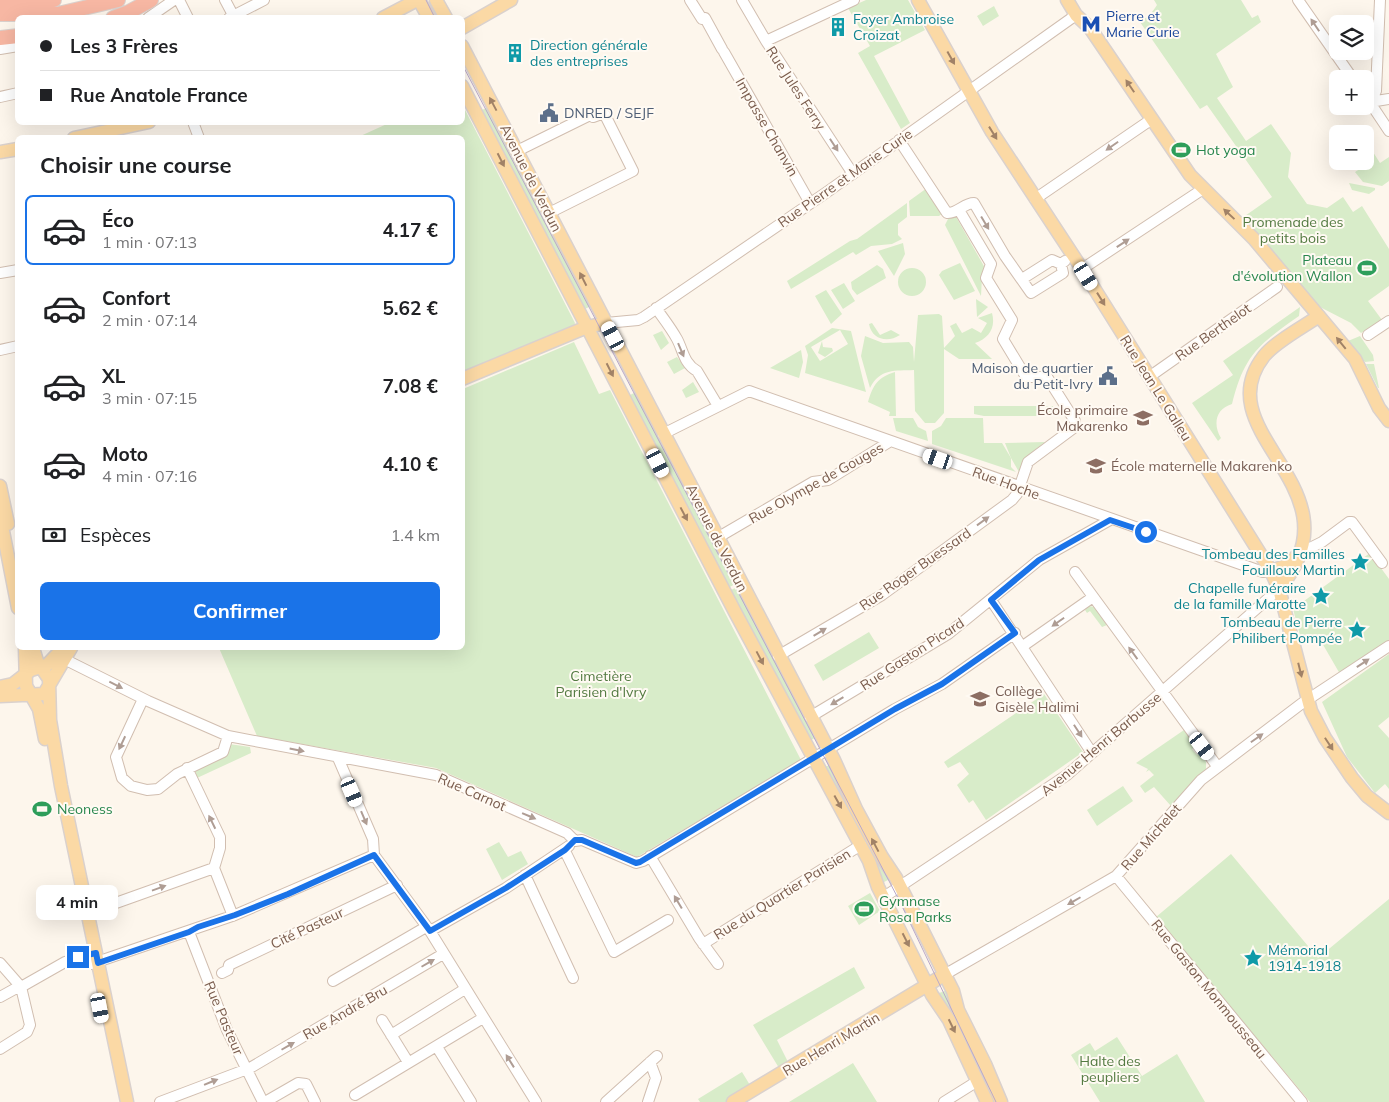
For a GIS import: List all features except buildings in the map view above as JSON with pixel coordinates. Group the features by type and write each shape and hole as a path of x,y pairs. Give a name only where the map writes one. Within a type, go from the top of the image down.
{"highway":[{"path":"0,1 54,0"},
{"path":"0,14 58,14 118,0"},
{"path":"121,15 152,0"},
{"path":"140,15 164,0"},
{"path":"0,30 15,30"},
{"path":"0,38 15,36"}],"main road":[{"path":"389,15 418,0 427,15"},
{"path":"436,0 444,15"},
{"path":"465,26 511,0"},
{"name":"Rue Jean Le Galleu","path":"918,0 969,91 1035,199 1082,270 1271,572 1279,589 1308,700 1325,738 1352,778 1367,796 1389,813"},
{"path":"1068,0 1076,15 1090,28 1190,175 1254,239 1355,359 1379,408 1389,422"},
{"name":"Avenue de Verdun","path":"465,52 828,751 856,809 901,887 944,975 1001,1102"},
{"name":"Avenue de Verdun","path":"465,92 813,760 861,845 884,897 928,984 949,1020 976,1082 987,1102"},
{"path":"88,135 135,125"},
{"path":"0,152 15,150"},
{"path":"1279,589 1290,576 1302,552 1305,538 1304,520 1297,490 1258,427 1250,405 1250,393 1254,373 1265,354 1319,316"},
{"path":"465,378 587,326 606,323"},
{"path":"0,486 15,558"},
{"path":"0,516 15,593"},
{"path":"1271,572 1285,566 1302,552"},
{"path":"1279,589 1285,566"},
{"path":"25,650 26,686 39,709 92,958 127,1102"},
{"path":"34,650 38,661 43,666 50,685 50,720 86,912 92,958 118,1102"},
{"path":"0,687 13,684 26,674 61,655"},
{"path":"0,696 44,694 50,685 61,655"},
{"name":"Rue Michelet","path":"928,984 944,975"},
{"name":"Rue Henri Martin","path":"733,1102 928,984"}],"street":[{"path":"152,15 174,0"},
{"path":"179,0 186,15"},
{"path":"226,0 231,15"},
{"path":"233,15 264,0"},
{"name":"Impasse Chanvin","path":"690,0 702,19 705,18 810,203"},
{"name":"Rue Jules Ferry","path":"742,0 766,42 853,174"},
{"path":"766,42 854,0"},
{"path":"1298,0 1347,70"},
{"path":"1374,93 1376,91 1380,0"},
{"name":"Rue Pierre et Marie Curie","path":"606,323 638,320 853,174 1076,15"},
{"path":"0,49 15,46"},
{"path":"0,97 15,94"},
{"path":"1374,99 1389,99"},
{"path":"1374,109 1389,131"},
{"path":"517,151 590,115 593,117 604,113 633,171 549,213"},
{"path":"1035,199 1152,119"},
{"path":"899,140 944,211 950,214 970,203 974,204 1005,256 1022,279 1032,292 1063,273 1061,264 1056,260 1052,260 1022,279"},
{"path":"1082,270 1203,189"},
{"path":"959,210 991,264"},
{"path":"1005,256 991,264 986,278 1012,320 1003,339 1026,377 1047,377 1076,424 1073,429 1028,462 1019,488"},
{"path":"1061,264 1072,256"},
{"path":"0,273 15,270"},
{"name":"Rue Berthelot","path":"1149,377 1277,287"},
{"path":"656,308 678,340 678,347 691,368 697,372 718,406"},
{"path":"1368,335 1389,321"},
{"path":"0,350 15,347"},
{"name":"Rue Hoche","path":"663,434 749,392 1110,520 1263,572 1271,572"},
{"name":"Rue Olympe de Gouges","path":"717,538 813,482 828,480 889,442"},
{"name":"Rue Roger Buessard","path":"778,656 882,595 1012,500 1019,488"},
{"name":"Rue Gaston Picard","path":"810,717 948,634 1039,560 1110,520"},
{"path":"1302,552 1322,542 1349,522 1352,522 1382,563"},
{"path":"1074,572 1217,766"},
{"name":"Avenue Henri Barbusse","path":"884,897 1040,795 1162,693 1279,589"},
{"path":"1023,646 1093,597"},
{"path":"991,600 1015,633 1092,753"},
{"name":"Rue Carnot","path":"61,655 143,699 228,736 438,776 567,833 575,840 582,840 636,863 813,760 895,709 942,684 1015,633"},
{"name":"Rue Michelet","path":"944,975 1116,876 1201,780 1217,766 1308,700 1389,646"},
{"path":"143,699 116,757 122,778 131,786 140,789 158,788 187,768 223,752 228,736"},
{"path":"338,758 373,839 374,855 428,929 536,1102"},
{"path":"187,768 220,837 220,848 214,868 234,916"},
{"path":"333,981 525,875 565,850 575,840"},
{"name":"Rue du Quartier Parisien","path":"703,944 861,845"},
{"path":"565,850 614,952 668,920"},
{"path":"0,998 65,962 92,958 189,932 198,927 234,916 374,855"},
{"path":"650,856 703,944 718,964"},
{"path":"114,904 214,868"},
{"path":"525,875 573,978"},
{"name":"Rue Gaston Monmousseau","path":"1116,876 1302,1102"},
{"name":"Cité Pasteur","path":"222,973 228,970 229,965 396,885"},
{"path":"86,912 103,908"},
{"name":"Rue Pasteur","path":"189,932 245,1069 264,1102"},
{"name":"Rue André Bru","path":"160,1102 245,1069 443,954"},
{"path":"0,964 20,987 30,1025 27,1032 0,1049"},
{"path":"391,1035 465,989"},
{"path":"355,1095 483,1018"},
{"path":"382,1020 408,1062"},
{"path":"437,1047 471,1102"},
{"path":"606,1102 653,1059 656,1078 648,1102"},
{"path":"944,1102 976,1082"},
{"path":"264,1102 298,1083 306,1084 315,1102"}],"green space":[{"path":"866,0 908,0 925,30 874,56 910,123 901,129 858,53 870,46 848,8"},
{"name":"Promenade des petits bois","path":"1154,0 1241,0 1252,18 1258,15 1261,22 1216,54 1233,87 1217,98 1246,141 1271,124 1291,153 1288,177 1307,204 1327,208 1343,197 1353,212 1362,206 1389,249 1389,286 1368,301 1382,320 1361,333 1351,323 1318,306 1242,218 1272,197 1207,105 1200,109 1140,22 1150,15 1157,5"},
{"path":"994,6 999,16 983,26 977,16"},
{"path":"490,106 593,305 583,310 478,112"},
{"path":"465,110 575,323 574,326 465,372 465,135 363,135 385,125 465,125"},
{"path":"1374,154 1380,163 1389,157 1389,181 1382,186 1363,182 1355,172 1358,170 1374,170"},
{"path":"1349,183 1375,188 1375,190 1369,194 1352,190"},
{"path":"927,188 943,213 939,216 910,216 909,201"},
{"path":"907,203 907,217 898,224 898,235 902,239 892,244 871,246 856,255 853,252 791,289 787,281 850,241 857,239"},
{"path":"955,215 985,268 982,277 981,296 945,225 949,217"},
{"path":"903,243 905,254 894,276 878,251"},
{"path":"960,263 975,291 954,300 939,275 942,271"},
{"path":"877,265 883,269 886,278 857,295 852,289 851,282"},
{"path":"912,268 922,272 926,282 922,292 912,296 902,292 898,282 902,272"},
{"path":"844,283 855,301 843,309 831,290"},
{"path":"826,290 842,314 831,324 815,296"},
{"path":"976,299 988,307 977,317"},
{"path":"1300,307 1299,316 1263,343 1248,362 1232,404 1226,406 1217,418 1218,433 1221,438 1218,441 1192,403 1233,375 1223,361"},
{"path":"992,313 993,323 990,332 975,343 992,359 959,359 944,349 944,413 935,423 925,423 915,411 914,370 894,371 883,374 878,377 870,388 861,356 865,336 883,343 909,342 913,347 914,362 918,315 939,314 942,316 944,348 955,336 950,326 956,323 962,333 972,328 981,333 987,323 978,318"},
{"path":"872,323 880,335 891,330 900,335 891,339 877,337 873,334 869,324"},
{"path":"832,328 851,331 866,392 805,373 808,355 805,346","holes":["840,330 848,344 820,361 811,347"]},
{"path":"662,331 669,343 661,350 653,335"},
{"path":"1360,336 1373,355 1374,361 1365,362 1348,341"},
{"path":"822,341 823,347 832,348 833,351 825,357 818,353"},
{"name":"Cimetière Parisien d'Ivry","path":"574,342 599,394 610,390 801,760 637,857 436,768 257,736 220,650 465,650 465,388"},
{"path":"801,350 803,362 799,378 770,368"},
{"path":"677,357 685,368 674,374 667,362"},
{"path":"1366,364 1374,364 1379,388 1378,388"},
{"path":"895,372 896,416 889,416 890,412 868,402 877,382 884,376"},
{"path":"693,382 699,392 686,398 682,390"},
{"path":"638,391 737,583 726,589 626,397"},
{"path":"974,406 1053,406 1051,416 984,416 974,414"},
{"path":"893,418 913,418 918,427 926,431 928,441 896,431"},
{"path":"946,418 983,418 984,443 1002,443 1011,458 1011,467 1016,472 932,444 932,431 941,426"},
{"path":"1045,442 1025,458 1019,472 1005,443"},
{"path":"1370,553 1389,579 1389,640 1340,674 1318,636 1302,643 1293,609"},
{"path":"739,586 817,737 807,742 727,592"},
{"path":"1089,606 1094,607 1107,625 1102,627 1090,611 1087,613 1085,610"},
{"path":"869,632 879,648 823,681 814,665"},
{"path":"1389,654 1389,717 1378,726 1389,738 1389,789 1385,784 1375,793 1347,757 1322,702"},
{"path":"1044,694 1083,752 986,820 973,800 969,803 957,785 969,774 960,762 948,768 944,762"},
{"path":"1184,730 1196,746 1192,749 1197,755 1200,752 1206,762 1206,769 1171,806 1154,787 1145,793 1140,786 1154,775 1149,770 1146,772 1148,769 1136,763"},
{"path":"229,744 250,747 251,753 197,778 195,770"},
{"path":"829,765 890,879 884,882 823,768"},
{"path":"1123,786 1133,801 1097,826 1087,810"},
{"path":"499,842 508,857 521,851 528,864 502,880 486,849"},
{"path":"1231,854 1318,958 1389,899 1389,1102 1310,1102 1156,917"},
{"name":"Gymnase Rosa Parks","path":"870,893 880,911 859,925 848,906"},
{"path":"854,967 865,988 777,1040 788,1062 779,1068 753,1025"},
{"path":"945,991 980,1065 975,1067 939,993"},
{"name":"Halte des peupliers","path":"1117,1037 1142,1076 1177,1054 1205,1102 1100,1102 1071,1055 1090,1043 1095,1051"},
{"path":"853,1063 877,1102 789,1102"},
{"path":"742,1072 753,1090 733,1102 700,1102 698,1099"}],"tram line":[{"path":"426,0 434,15"},
{"path":"465,70 900,902 996,1102"}],"place":[{"name":"Pierre et Marie Curie","path":"1091,24"},
{"name":"Foyer Ambroise Croizat","path":"838,27"},
{"name":"Direction générale des entreprises","path":"515,53"},
{"name":"DNRED / SEJF","path":"549,113"},
{"name":"Hot yoga","path":"1181,150"},
{"name":"Plateau d'évolution Wallon","path":"1367,268"},
{"name":"Maison de quartier du Petit-Ivry","path":"1108,376"},
{"name":"École primaire Makarenko","path":"1143,418"},
{"name":"École maternelle Makarenko","path":"1096,466"},
{"name":"Tombeau des Familles Fouilloux Martin","path":"1360,562"},
{"name":"Chapelle funéraire de la famille Marotte","path":"1321,596"},
{"name":"Tombeau de Pierre Philibert Pompée","path":"1357,630"},
{"name":"Collège Gisèle Halimi","path":"980,699"},
{"name":"Neoness","path":"42,809"},
{"name":"Gymnase Rosa Parks","path":"864,909"},
{"name":"Mémorial 1914-1918","path":"1253,958"}],"route":[{"path":"78,957 96,953 98,963 189,932 288,894 374,855 430,931 506,888 565,850 575,840 582,840 636,863 640,862 828,751 836,744 895,709 942,684 1015,633 991,600 1039,560 1110,520 1146,532"}]}
